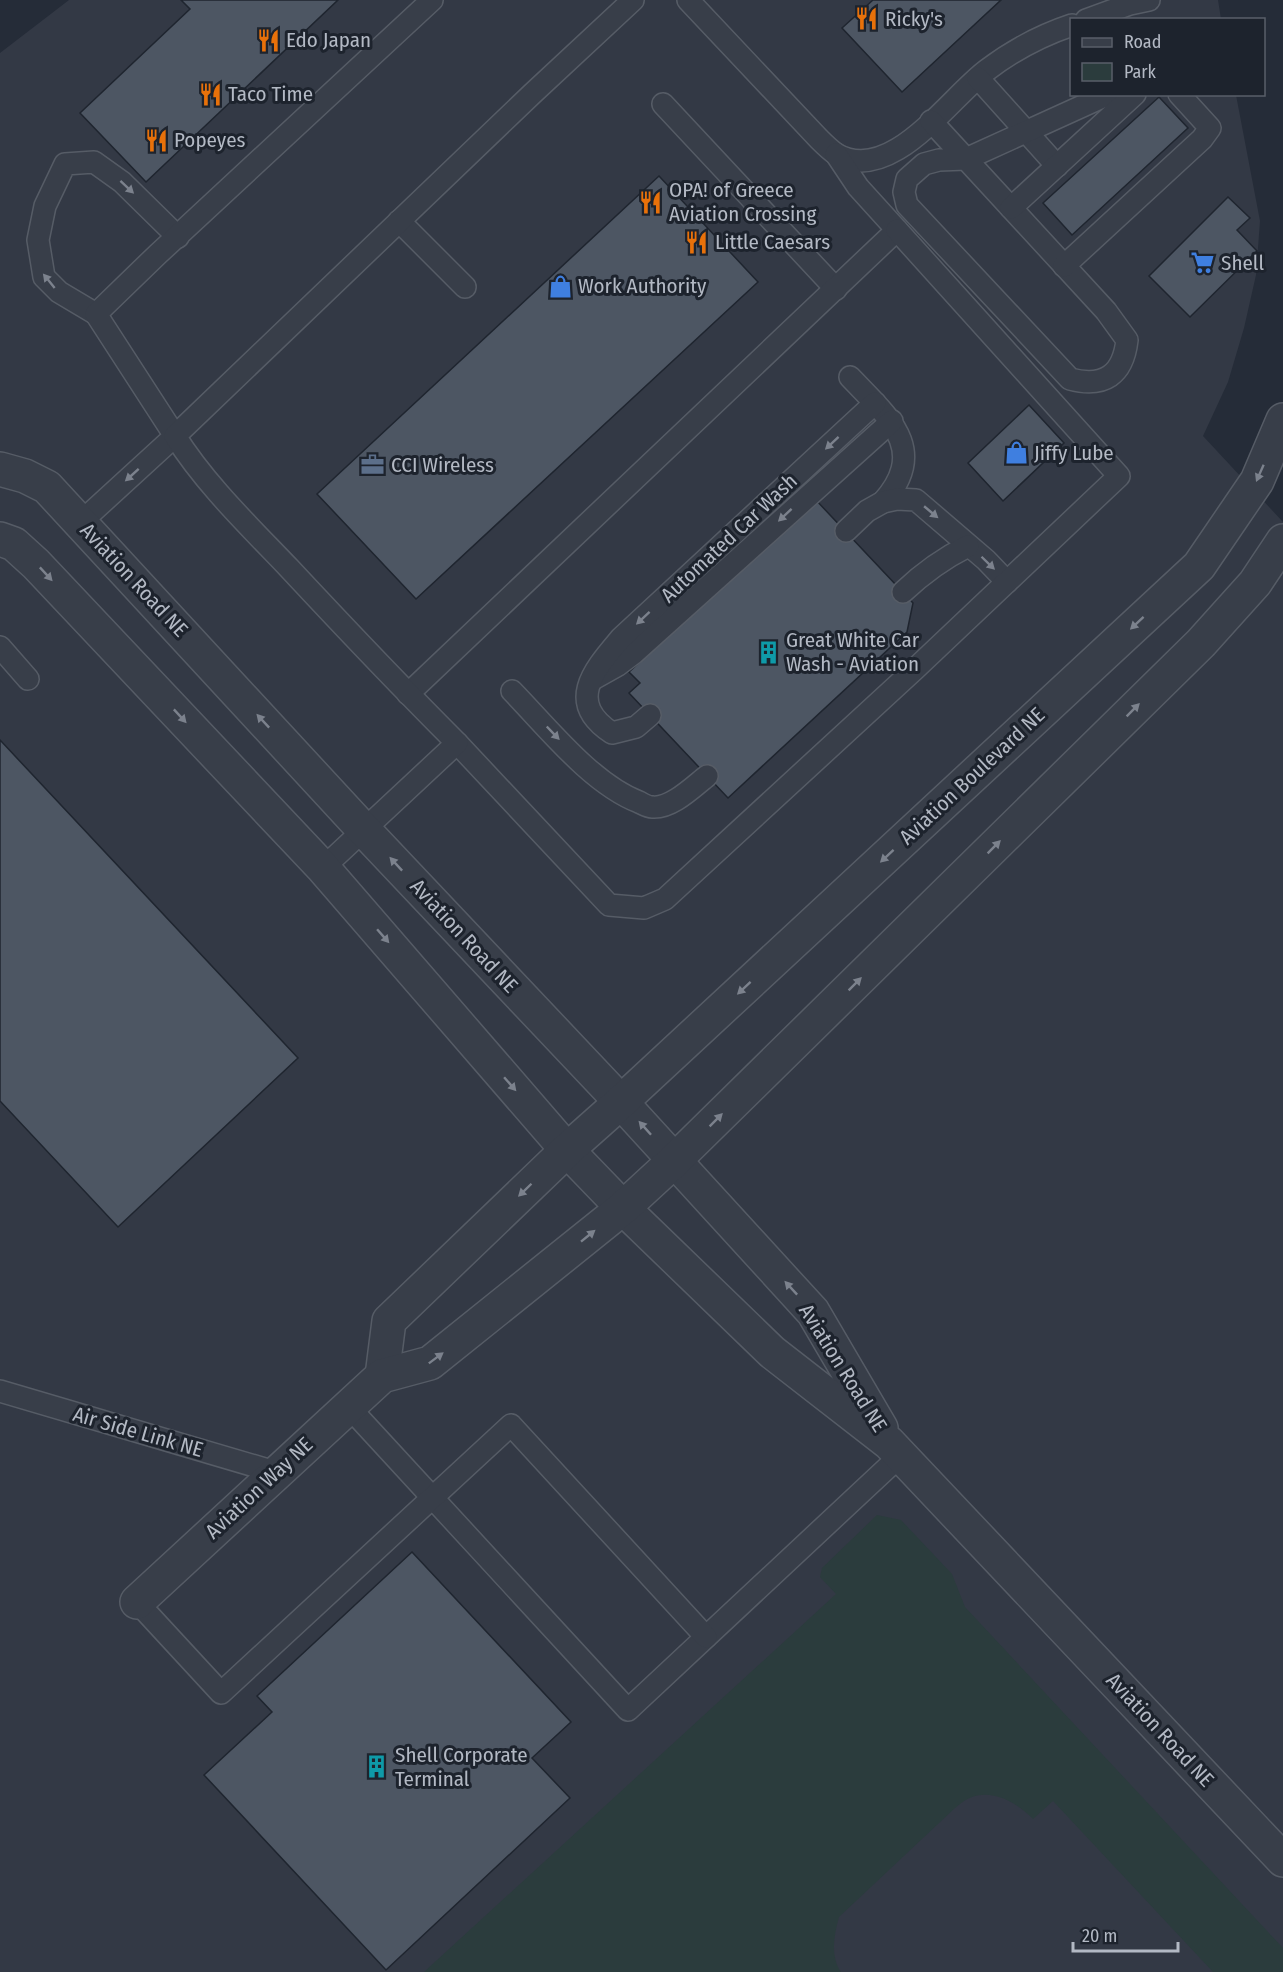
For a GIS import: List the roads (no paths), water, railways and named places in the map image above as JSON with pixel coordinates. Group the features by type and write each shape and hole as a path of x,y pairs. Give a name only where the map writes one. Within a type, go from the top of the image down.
{"street":[{"name":"Aviation Boulevard NE","path":"567,1150 1199,566 1257,481 1283,420"},
{"name":"Aviation Road NE","path":"0,469 25,476 47,487 81,522 363,829 621,1102 813,1312 895,1449"},
{"name":"Aviation Road NE","path":"0,539 14,544 36,564 323,868 567,1150 623,1208 772,1352 895,1449 1283,1860"},
{"path":"674,1161 1201,643 1255,582 1283,541"},
{"path":"381,1376 388,1321 567,1150"},
{"name":"Aviation Way NE","path":"137,1602 381,1376 430,1363 623,1208 674,1161"}],"lane":[{"path":"96,314 432,0"},
{"path":"81,522 176,436 633,0"},
{"path":"178,237 122,182 94,162 65,164 45,206 38,240 44,277 59,292 96,314 192,463 408,694 609,905 644,908 665,899 1119,476 858,187 836,154 688,0"},
{"path":"1092,18 1130,4 1149,0"},
{"path":"836,154 855,161 882,158 906,144 986,70 1047,33 1070,25"},
{"path":"978,78 1057,166"},
{"path":"931,121 966,159 1011,208 1064,266 1106,311 1127,340 1125,357 1107,379 1088,384 1070,379 907,205 904,192 907,178 924,164 939,160 966,159 1105,96"},
{"path":"1011,208 1133,96"},
{"path":"1064,266 1202,139 1210,128 1181,96"},
{"path":"663,104 836,289"},
{"path":"906,144 924,164"},
{"path":"399,221 465,287"},
{"path":"408,694 897,230"},
{"path":"850,377 892,421 903,443 904,457 899,479 883,502"},
{"name":"Automated Car Wash","path":"650,715 636,727 612,733 599,724 590,709 586,690 599,664 621,638 875,403"},
{"name":"Automated Car Wash","path":"591,680 634,654 820,483 892,421"},
{"path":"846,531 867,511 883,502 897,499 916,501 930,511 1007,582"},
{"path":"903,592 921,575 948,556 968,546"},
{"path":"0,647 28,679"},
{"path":"512,691 605,784 625,796 653,807 675,802 707,776"},
{"path":"323,868 457,743"},
{"name":"Air Side Link NE","path":"0,1391 275,1472"},
{"path":"348,1406 628,1710 706,1637 895,1449"},
{"path":"137,1602 221,1694 511,1425 706,1637"}],"place":[{"name":"Ricky's","path":"867,19"},
{"name":"Edo Japan","path":"268,40"},
{"name":"Taco Time","path":"210,94"},
{"name":"Popeyes","path":"156,140"},
{"name":"OPA! of Greece Aviation Crossing","path":"651,202"},
{"name":"Little Caesars","path":"697,242"},
{"name":"Shell","path":"1203,263"},
{"name":"Work Authority","path":"560,286"},
{"name":"Jiffy Lube","path":"1016,453"},
{"name":"CCI Wireless","path":"373,465"},
{"name":"Great White Car Wash - Aviation","path":"768,652"},
{"name":"Shell Corporate Terminal","path":"377,1767"}]}
